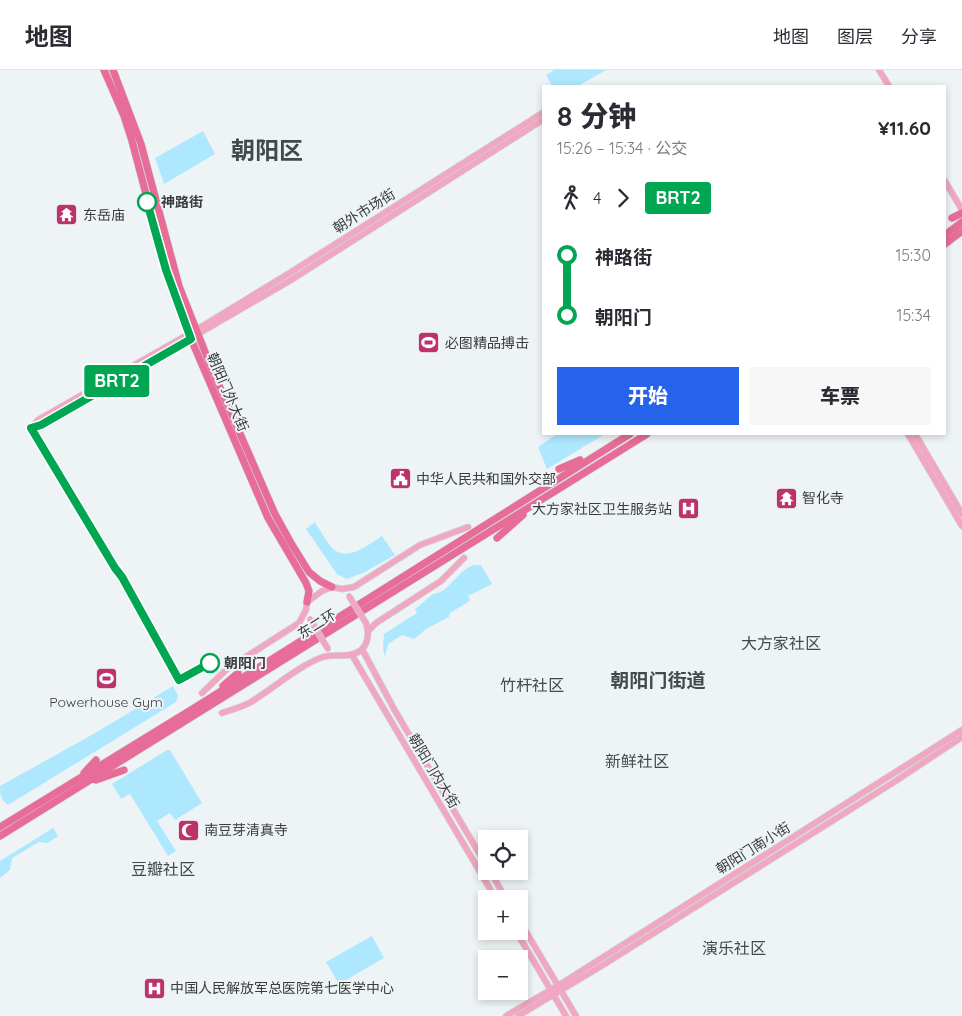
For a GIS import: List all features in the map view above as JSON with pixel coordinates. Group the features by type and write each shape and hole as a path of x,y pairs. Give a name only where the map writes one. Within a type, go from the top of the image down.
{"highway":[{"name":"朝阳门外大街","path":"104,70 124,116 132,141 166,270 268,518 306,583 309,591 307,602"},
{"name":"朝阳门外大街","path":"112,70 141,144 193,334 275,514 309,572 320,581 332,587"},
{"path":"952,218 962,211"},
{"path":"946,234 962,222"},
{"path":"946,243 962,231"},
{"name":"东二环","path":"2,836 80,782 199,705 628,435"},
{"name":"东二环","path":"0,827 80,782 645,435"},
{"path":"559,469 606,449"},
{"path":"498,538 537,503"},
{"path":"199,705 238,673"},
{"path":"80,782 96,760"},
{"path":"80,782 124,770"}],"main road":[{"path":"879,70 888,85"},
{"name":"朝外市场街","path":"193,334 542,113"},
{"name":"朝外市场街","path":"193,334 291,280 542,120"},
{"path":"946,183 962,211"},
{"path":"193,334 41,425 31,428 38,420 193,334"},
{"path":"909,435 962,526"},
{"path":"916,435 962,514"},
{"path":"202,693 227,669 299,623 306,610 307,602 322,591 332,587 342,589 354,586 420,545 468,526"},
{"path":"368,631 376,623 441,581 464,558"},
{"path":"222,713 248,704 312,662 333,655 352,655 362,649 366,644 368,631 366,623 349,596 342,589"},
{"path":"306,610 333,655"},
{"name":"朝阳门内大街","path":"362,649 420,754 478,852"},
{"name":"朝阳门内大街","path":"352,655 491,890"},
{"name":"朝阳门南小街","path":"560,989 962,730"},
{"name":"朝阳门南小街","path":"560,989 894,782 962,737"},
{"path":"528,935 576,1016"},
{"path":"521,940 566,1016"},
{"path":"506,1016 560,989"},
{"path":"518,1016 552,993"}],"shaded area":[{"path":"554,70 606,70 580,85 551,85 546,75"},
{"path":"203,131 215,154 164,184 155,158"},
{"path":"556,435 603,435 547,469 538,447"},
{"path":"315,522 332,548 338,552 344,554 358,551 382,536 395,555 365,572 347,579 337,574 306,529"},
{"path":"481,565 492,584 468,596 470,600 468,602 450,613 449,617 426,629 414,639 402,635 388,644 385,657 383,648 384,634 417,613 415,609 433,594 439,593 469,567"},
{"path":"173,686 178,696 176,702 8,805 2,799 0,786 97,732"},
{"path":"167,750 170,750 202,803 175,820 170,813 157,821 176,851 168,856 130,794 121,799 112,784"},
{"path":"53,828 58,836 48,843 39,842 12,858 10,870 0,878 0,861"},
{"path":"372,936 384,958 339,984 326,962"}],"bus line":[{"name":"BRT2","path":"147,202 172,289 191,339 41,425 31,428 122,577 179,680 188,677 210,663"}],"place":[{"name":"神路街","path":"147,202"},
{"name":"东岳庙","path":"67,215"},
{"name":"必图精品搏击","path":"429,343"},
{"name":"中华人民共和国外交部","path":"400,479"},
{"name":"智化寺","path":"786,498"},
{"name":"大方家社区卫生服务站","path":"688,509"},
{"name":"朝阳门","path":"210,663"},
{"name":"Powerhouse Gym","path":"106,679"},
{"name":"南豆芽清真寺","path":"188,830"},
{"name":"中国人民解放军总医院第七医学中心","path":"154,988"}],"district":[{"name":"朝阳区","path":"267,151"},
{"name":"大方家社区","path":"781,643"},
{"name":"朝阳门街道","path":"658,680"},
{"name":"竹杆社区","path":"532,685"},
{"name":"新鲜社区","path":"637,761"},
{"name":"豆瓣社区","path":"163,869"},
{"name":"演乐社区","path":"734,948"}]}
